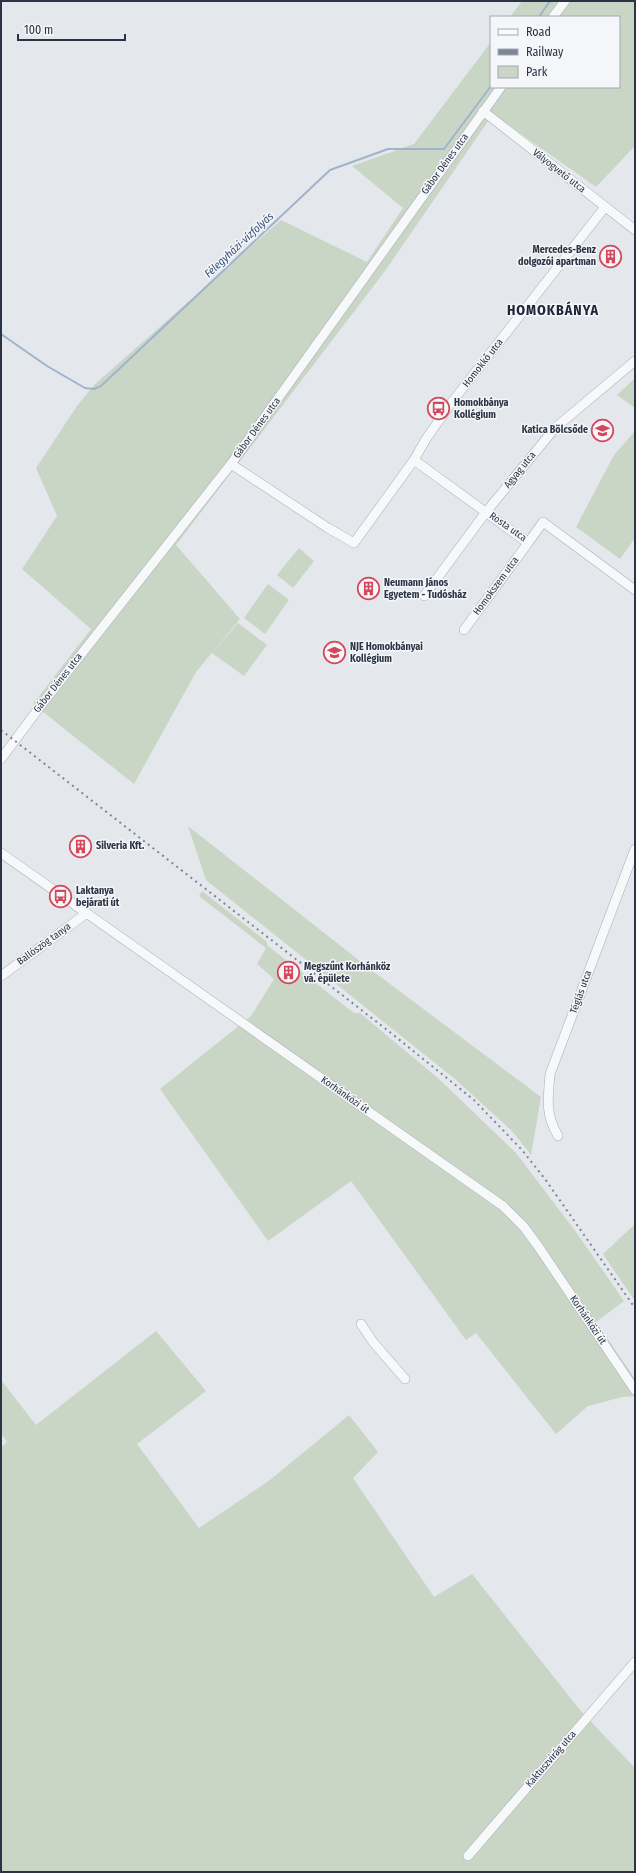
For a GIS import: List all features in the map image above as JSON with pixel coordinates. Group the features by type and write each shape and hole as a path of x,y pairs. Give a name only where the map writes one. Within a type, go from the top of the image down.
{"street":[{"path":"554,16 565,1"},
{"name":"Gábor Dénes utca","path":"1,759 42,704 231,464 500,88"},
{"name":"Vályogvető utca","path":"483,111 635,230"},
{"name":"Homokkő utca","path":"231,464 328,528 354,543 414,460 426,439 452,402 605,207"},
{"name":"Agyag utca","path":"424,596 486,512 554,428 635,361"},
{"name":"Rosta utca","path":"414,460 528,543 543,522 635,590"},
{"name":"Homokszem utca","path":"464,630 528,543"},
{"name":"Téglás utca","path":"558,1136 551,1124 547,1105 550,1074 635,849"},
{"name":"Korhánközi út","path":"1,853 503,1206 524,1227 538,1246 635,1390"},
{"name":"Ballószög tanya","path":"1,976 87,913"},
{"path":"361,1324 373,1342 405,1379"},
{"name":"Kaktuszvirág utca","path":"468,1856 635,1662"}],"green space":[{"path":"522,1 635,1 635,146 596,187 493,114 385,271 176,545 240,619 196,672 134,784 33,704 91,629 22,569 57,516 36,468 77,406 94,385 281,220 367,262 403,208 352,166 414,144 490,43 490,88 620,88 620,16 511,16"},
{"path":"635,378 635,408 617,395"},
{"path":"635,431 635,538 620,559 576,527 614,455"},
{"path":"299,548 314,561 293,588 277,575"},
{"path":"268,584 289,600 265,634 244,618"},
{"path":"238,623 267,645 244,676 212,653"},
{"path":"188,826 370,969 541,1097 531,1155 512,1131 455,1079 206,880"},
{"path":"202,891 266,941 268,946 354,1013 360,1013 439,1079 516,1153 576,1232 624,1301 596,1322 635,1379 635,1396 622,1397 588,1406 556,1434 476,1333 466,1340 351,1181 268,1241 160,1089 251,1016 274,979 257,964 266,948 199,896"},
{"path":"635,1224 635,1301 603,1254"},
{"path":"156,1331 206,1391 137,1444 199,1528 270,1480 349,1415 378,1452 353,1478 434,1597 472,1574 580,1710 635,1768 635,1872 1,1872 1,1447 7,1442 1,1433 1,1380 36,1425"}],"waterway":[{"name":"Félegyházi-vízfolyás","path":"540,16 550,1"},
{"name":"Félegyházi-vízfolyás","path":"1,334 47,366 85,388 94,389 101,386 330,170 388,149 444,149 490,87"}],"railway":[{"path":"1,730 391,1033 474,1100 522,1150 545,1179 635,1308"}],"place":[{"name":"Mercedes-Benz dolgozói apartman","path":"611,256"},
{"name":"Homokbánya Kollégium","path":"439,409"},
{"name":"Katica Bölcsőde","path":"603,430"},
{"name":"Neumann János Egyetem - Tudósház","path":"368,589"},
{"name":"NJE Homokbányai Kollégium","path":"334,653"},
{"name":"Silveria Kft.","path":"81,846"},
{"name":"Laktanya bejárati út","path":"60,897"},
{"name":"Megszűnt Korhánköz vá. épülete","path":"289,973"}],"district":[{"name":"HOMOKBÁNYA","path":"553,310"}]}
